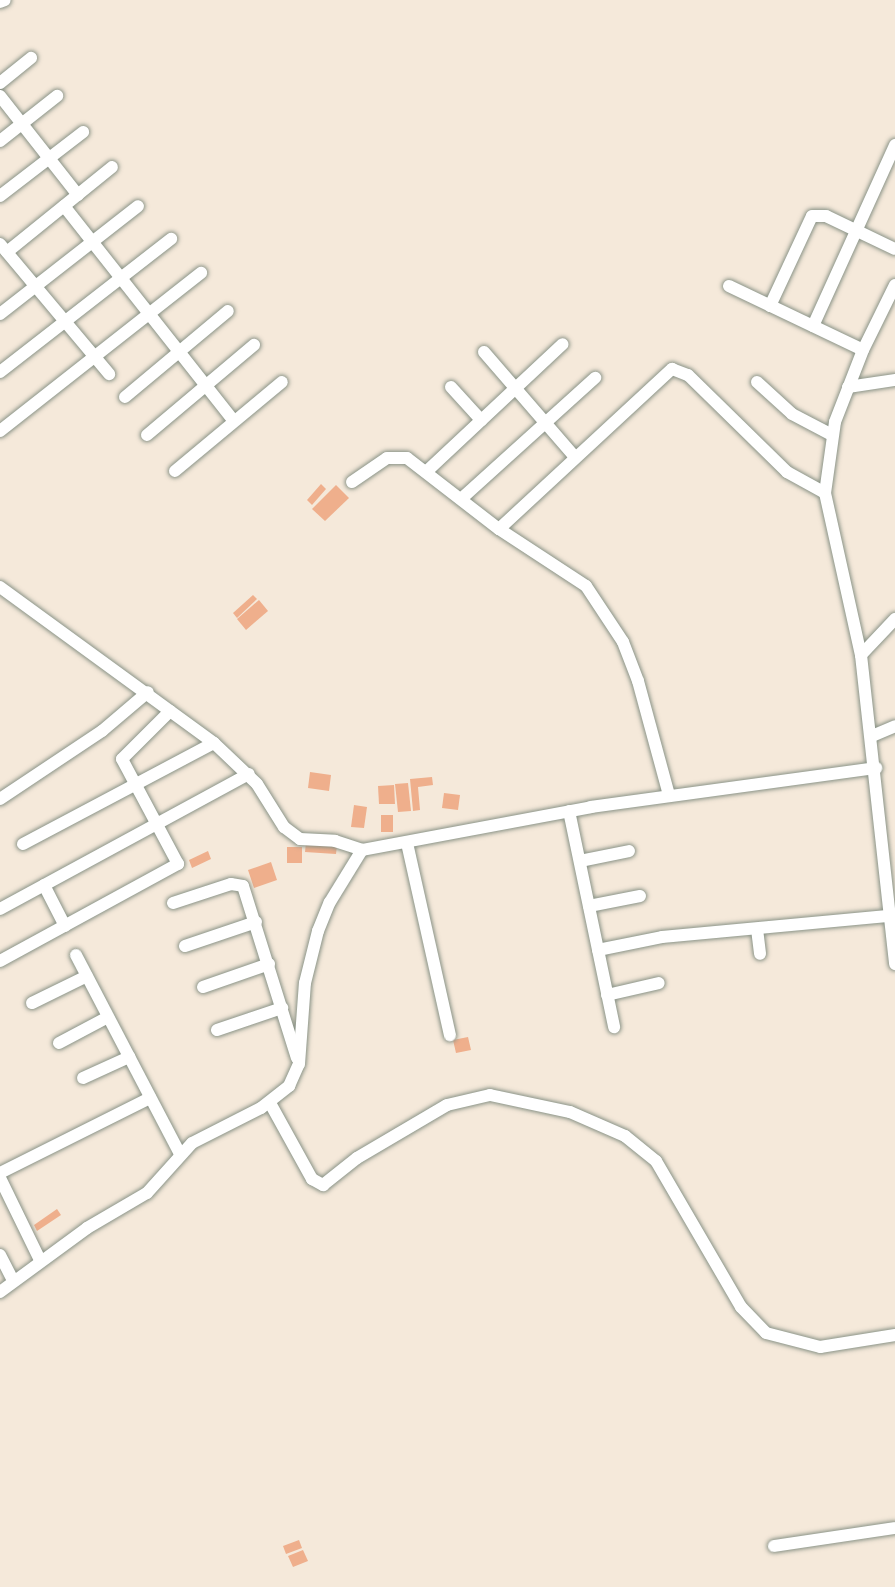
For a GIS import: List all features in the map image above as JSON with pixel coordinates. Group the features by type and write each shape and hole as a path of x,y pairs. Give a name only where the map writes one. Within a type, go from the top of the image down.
{"street":[{"path":"0,2 5,0"},
{"path":"0,83 31,57"},
{"path":"0,96 78,195"},
{"path":"0,141 57,96"},
{"path":"0,196 51,159 83,132"},
{"path":"813,326 895,145"},
{"path":"109,374 4,248 64,206 112,167"},
{"path":"64,206 234,421"},
{"path":"0,314 138,206"},
{"path":"770,306 812,216 826,216 895,249"},
{"path":"0,372 171,239"},
{"path":"0,431 201,273"},
{"path":"895,285 863,350 848,387 832,435 825,493 861,655 876,768 895,964"},
{"path":"729,286 863,350"},
{"path":"125,397 228,311"},
{"path":"426,472 563,344"},
{"path":"147,435 254,345"},
{"path":"484,352 575,457"},
{"path":"499,529 665,373 681,370 787,472 825,493"},
{"path":"461,499 595,378"},
{"path":"848,387 895,380"},
{"path":"175,471 282,382"},
{"path":"757,382 792,414 832,435"},
{"path":"451,387 482,420"},
{"path":"352,483 379,462 397,456 407,458 499,529 586,586 608,615 638,681 669,795"},
{"path":"0,587 148,692 213,743 249,774 293,837 335,841 362,850 569,811 669,795 876,768"},
{"path":"861,655 895,619"},
{"path":"0,799 102,731 148,692"},
{"path":"0,961 178,864 134,786 122,759 170,711"},
{"path":"872,736 895,726"},
{"path":"23,844 213,743"},
{"path":"0,909 249,774"},
{"path":"569,811 614,1027"},
{"path":"407,843 450,1035"},
{"path":"0,1292 40,1260 147,1193 180,1154 204,1136 270,1103 289,1086 299,1064 305,983 318,932 330,902 362,850"},
{"path":"580,861 628,851"},
{"path":"172,903 237,884 246,891 299,1064"},
{"path":"44,885 65,926"},
{"path":"589,906 640,896"},
{"path":"598,950 662,937 890,916"},
{"path":"185,946 256,922"},
{"path":"758,929 760,954"},
{"path":"76,955 180,1154"},
{"path":"202,987 269,964"},
{"path":"32,1003 87,976"},
{"path":"608,995 659,983"},
{"path":"217,1030 282,1008"},
{"path":"59,1042 108,1017"},
{"path":"83,1078 129,1057"},
{"path":"270,1103 312,1179 323,1185 357,1158 438,1109 468,1099 506,1097 570,1112 625,1136 656,1161 741,1307 766,1333 820,1347 895,1335"},
{"path":"0,1173 150,1098"},
{"path":"0,1178 40,1260"},
{"path":"0,1255 13,1281"},
{"path":"774,1546 895,1528"}],"building":[{"path":"321,484 326,489 312,505 307,500"},
{"path":"336,485 349,498 325,521 312,509"},
{"path":"253,595 257,599 237,618 233,613"},
{"path":"259,600 268,611 246,630 237,619"},
{"path":"310,772 331,775 329,791 308,788"},
{"path":"432,777 433,785 418,787 420,810 413,811 410,779"},
{"path":"408,783 411,811 398,812 395,784"},
{"path":"394,785 395,804 379,804 378,786"},
{"path":"444,793 460,795 458,810 442,808"},
{"path":"354,805 367,807 364,828 351,827"},
{"path":"381,815 393,815 393,832 381,832"},
{"path":"306,842 337,845 336,854 305,852"},
{"path":"287,847 302,847 302,863 287,863"},
{"path":"208,851 211,859 192,868 189,860"},
{"path":"271,862 277,880 254,888 248,870"},
{"path":"468,1037 471,1050 456,1053 453,1040"},
{"path":"57,1209 61,1215 37,1231 34,1225"},
{"path":"299,1540 302,1548 286,1554 283,1546"},
{"path":"303,1550 308,1561 293,1567 288,1556"}]}
